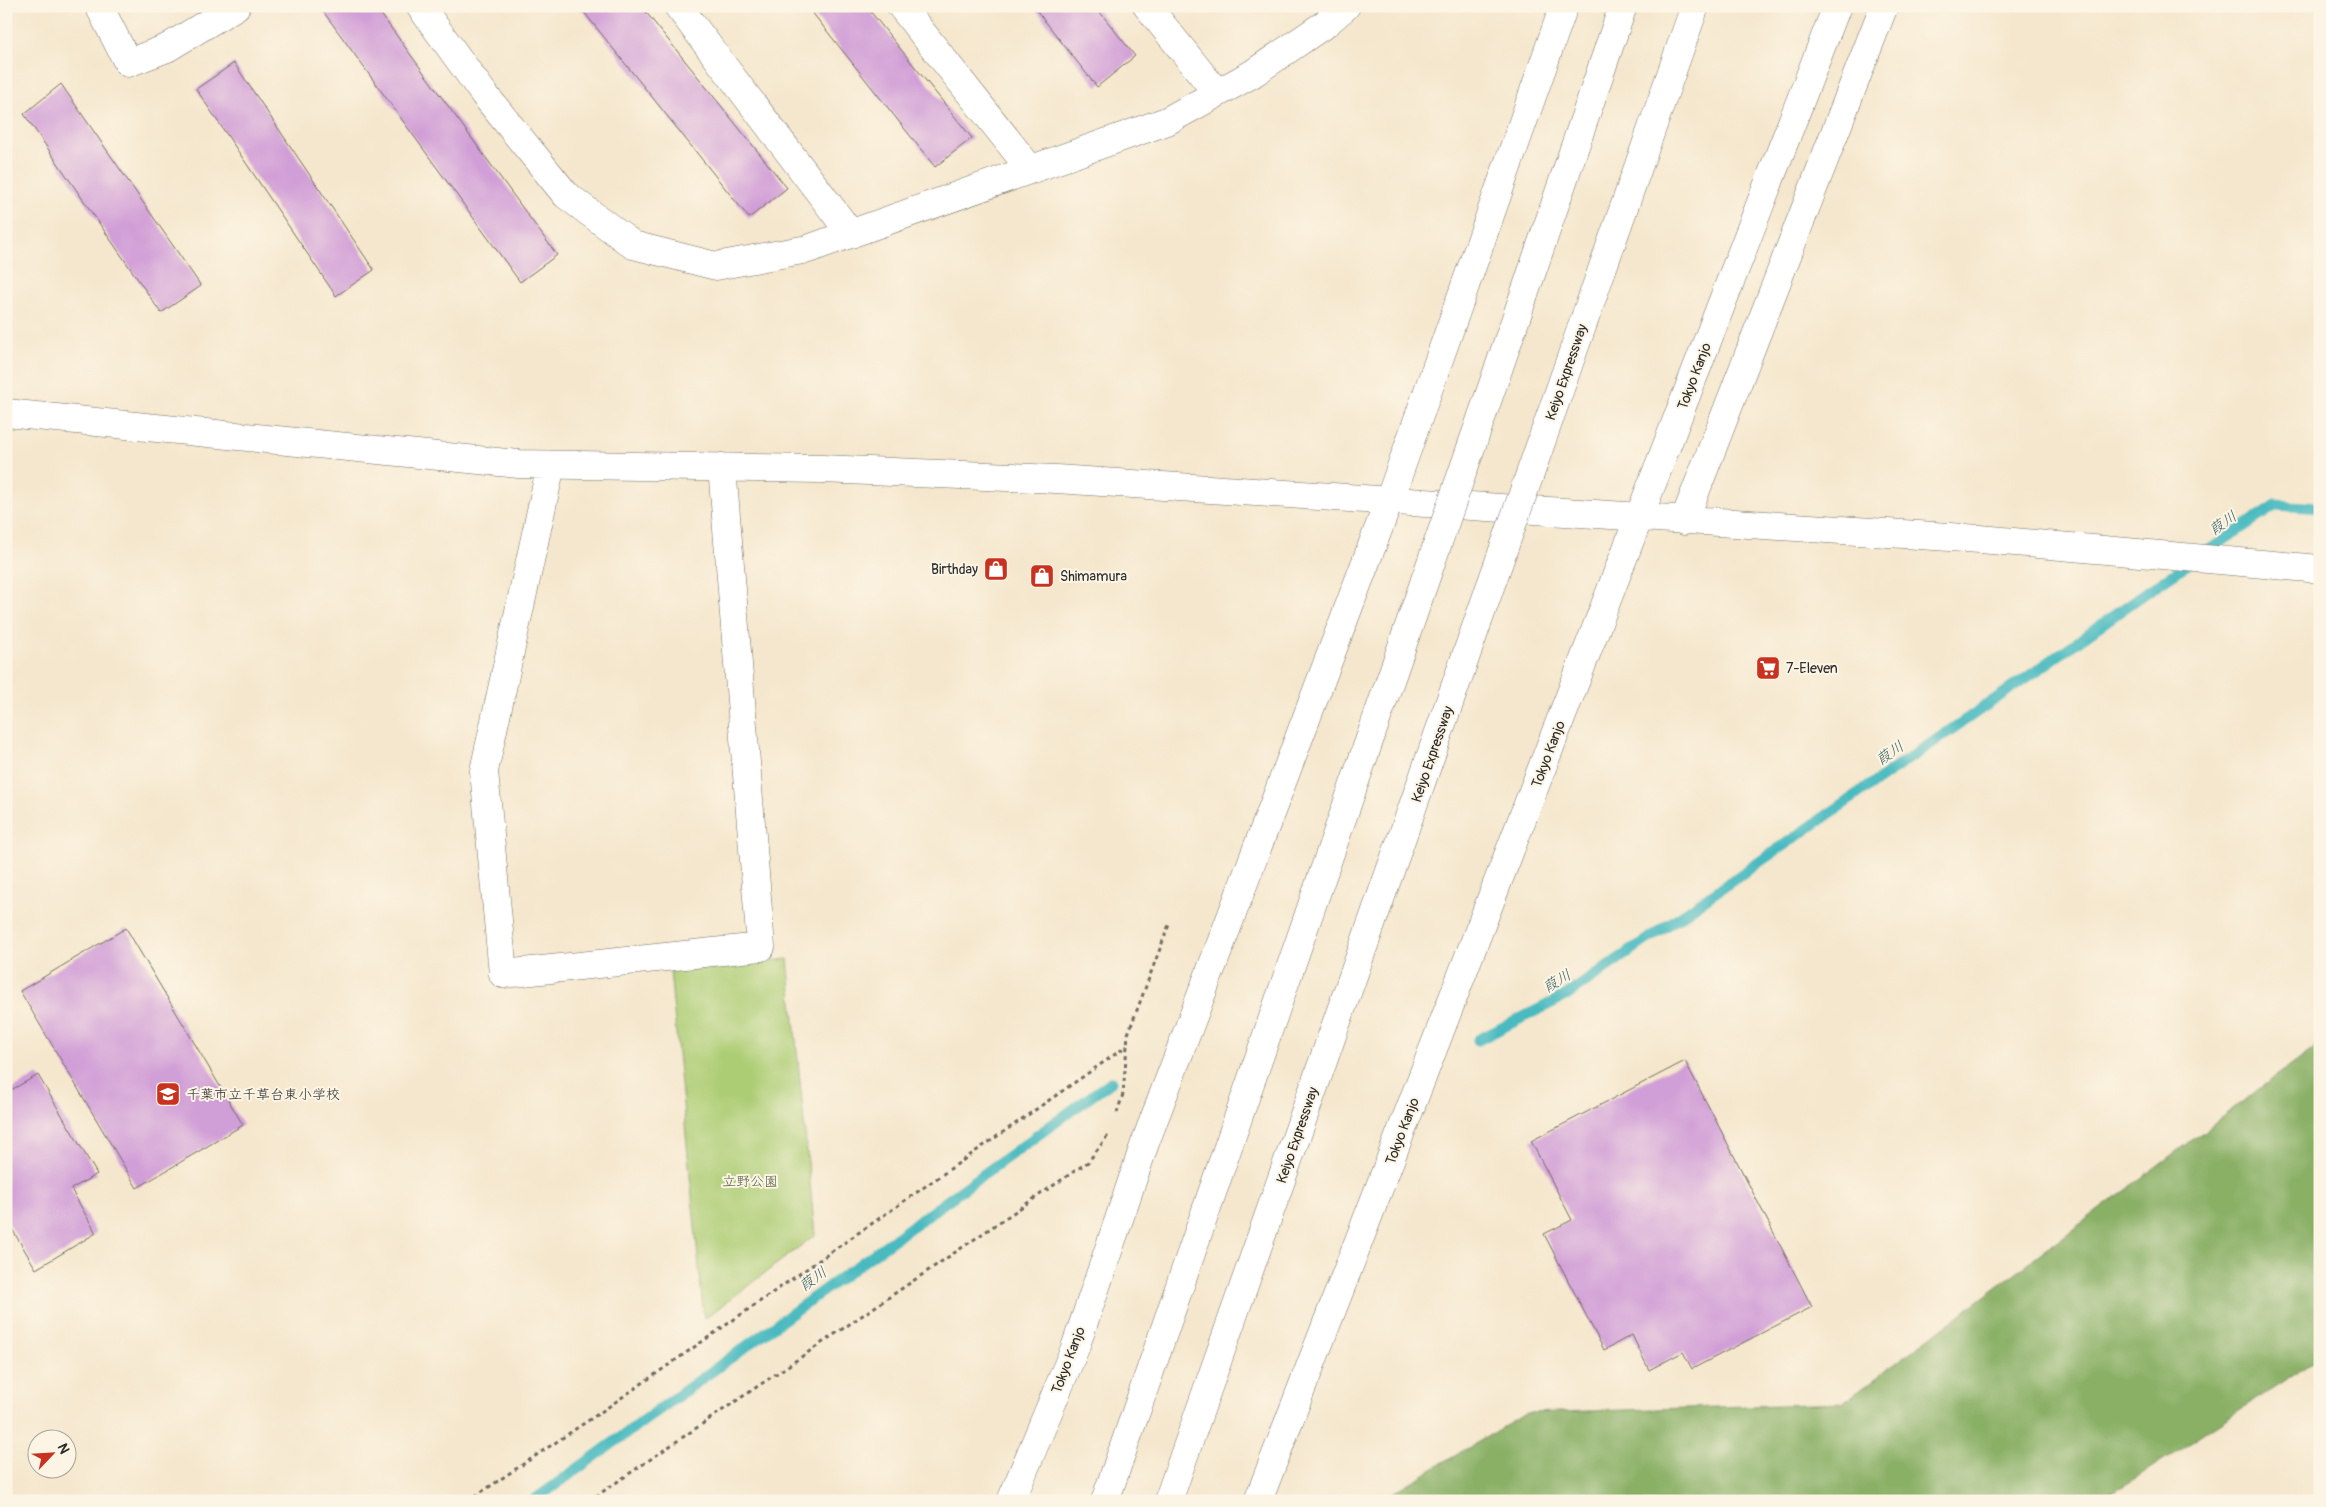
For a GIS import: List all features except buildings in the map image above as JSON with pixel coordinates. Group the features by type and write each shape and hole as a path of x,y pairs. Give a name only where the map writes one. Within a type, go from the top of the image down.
{"main road":[{"path":"99,6 128,63 167,48 236,6"},
{"path":"420,6 484,94 566,195 633,245 716,266 808,249 1168,121 1260,69 1325,24 1346,6"},
{"path":"678,6 852,234"},
{"path":"902,6 1031,170"},
{"path":"1147,6 1217,94"},
{"name":"Tokyo Kanjo","path":"1011,1501 1075,1348 1148,1134 1389,500 1564,6"},
{"path":"1105,1501 1623,6"},
{"name":"Keiyo Expressway","path":"1168,1501 1695,6"},
{"name":"Tokyo Kanjo","path":"1258,1501 1837,6"},
{"path":"1684,521 1884,6"},
{"path":"6,413 519,464 722,467 1056,479 1980,539 2129,554 2320,569"},
{"path":"551,465 484,771 503,974 761,947 722,467"},
{"path":"1026,1501 1075,1348"}],"path":[{"path":"1115,1118 1123,1094 1128,1034 1170,922"},
{"path":"468,1501 601,1412 1127,1045"},
{"path":"589,1501 1088,1162 1110,1134 1112,1126"}],"green space":[{"name":"立野公園","path":"788,959 815,1235 704,1319 670,971"},
{"path":"2320,1043 2320,1357 2134,1479 2096,1501 1379,1501 1527,1413 1843,1403"}],"waterway":[{"name":"葭川","path":"1478,1040 1565,996 2042,667 2151,589 2276,505 2320,508"},
{"name":"葭川","path":"533,1501 1111,1082"}],"place":[{"name":"Birthday","path":"996,569"},
{"name":"Shimamura","path":"1042,576"},
{"name":"7-Eleven","path":"1768,668"},
{"name":"千葉市立千草台東小学校","path":"168,1094"}]}
